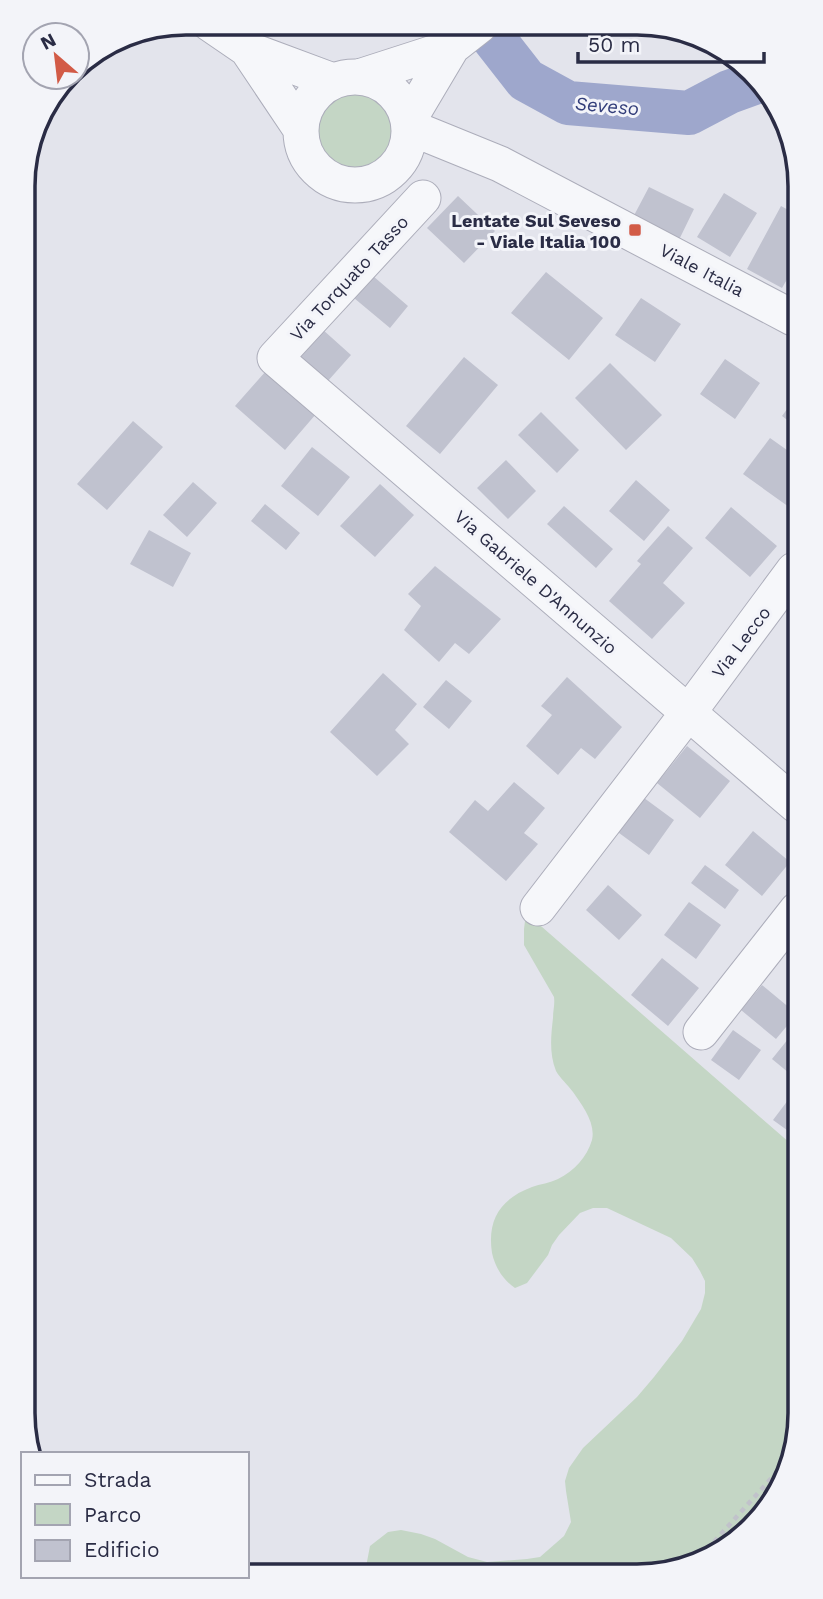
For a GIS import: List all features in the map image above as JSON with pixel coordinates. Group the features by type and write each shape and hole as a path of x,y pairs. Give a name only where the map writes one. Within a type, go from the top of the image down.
{"street":[{"name":"Viale Italia","path":"227,35 247,49 346,79 375,80 393,92 400,101 409,124 500,164 788,315"},
{"path":"300,128 303,112 312,96 321,88 452,47 467,35"},
{"path":"392,171 404,155 408,144 409,124 452,47"},
{"name":"Viale Italia","path":"247,49 300,128 300,140 308,160 329,179 340,184 362,185 372,183 392,171 433,159 457,157 500,164"},
{"name":"Via Torquato Tasso","path":"275,358 423,198"},
{"name":"Via Gabriele D'Annunzio","path":"275,358 788,798"},
{"name":"Via Lecco","path":"538,908 788,578"},
{"path":"701,1032 788,921"}],"path":[{"path":"711,1545 776,1473"}],"green space":[{"path":"354,83 372,87 388,97 398,113 402,131 398,149 388,165 372,175 354,179 336,175 320,165 310,149 306,131 310,113 320,97 336,87"},
{"path":"526,913 788,1141 788,1423 783,1452 768,1489 744,1520 713,1544 676,1559 637,1564 367,1564 370,1546 388,1532 401,1530 435,1539 468,1557 487,1562 540,1557 564,1536 571,1522 565,1481 569,1468 583,1448 637,1397 682,1341 701,1309 705,1293 705,1281 692,1258 671,1238 607,1208 593,1208 580,1213 559,1235 527,1283 515,1288 497,1268 491,1241 498,1212 521,1192 569,1172 587,1152 593,1134 584,1108 556,1071 551,1044 554,997 524,945"}],"building":[{"path":"649,187 694,209 676,246 630,223"},
{"path":"724,193 757,213 730,257 697,237"},
{"path":"458,196 495,231 464,263 427,228"},
{"path":"781,206 788,210 788,278 782,288 747,269"},
{"path":"546,272 603,318 569,360 511,313"},
{"path":"373,276 408,306 390,328 354,298"},
{"path":"641,298 681,324 655,362 615,335"},
{"path":"322,329 351,355 327,382 298,357"},
{"path":"464,357 498,385 440,454 406,426"},
{"path":"725,359 760,383 735,419 700,394"},
{"path":"610,363 662,415 626,450 575,398"},
{"path":"266,371 316,414 285,450 235,406"},
{"path":"788,408 788,420 782,416"},
{"path":"541,412 579,450 557,473 518,435"},
{"path":"133,421 163,447 107,510 77,484"},
{"path":"770,438 788,451 788,506 743,474"},
{"path":"312,447 350,477 318,516 281,486"},
{"path":"506,460 536,491 508,519 477,488"},
{"path":"636,480 670,510 644,541 609,511"},
{"path":"193,482 217,503 187,537 163,515"},
{"path":"380,484 414,515 375,557 340,526"},
{"path":"265,504 300,533 286,550 251,521"},
{"path":"564,506 613,549 596,568 547,524"},
{"path":"731,507 777,546 750,577 705,538"},
{"path":"668,526 693,548 663,583 685,603 652,639 609,601 641,564 637,561"},
{"path":"149,530 191,553 173,587 130,564"},
{"path":"435,566 501,619 469,654 455,643 439,662 404,630 421,606 408,594"},
{"path":"383,673 417,704 395,730 409,744 377,776 330,732"},
{"path":"567,677 622,727 595,759 581,748 558,775 526,746 552,715 541,706"},
{"path":"446,680 472,701 449,729 423,707"},
{"path":"687,746 730,781 700,818 657,783"},
{"path":"514,782 545,808 524,833 538,844 506,881 449,832 475,800 488,811"},
{"path":"640,795 674,820 649,855 615,830"},
{"path":"753,831 788,860 788,864 762,896 725,865"},
{"path":"705,865 739,890 725,909 691,883"},
{"path":"608,885 642,915 619,940 586,910"},
{"path":"689,902 721,925 696,959 664,935"},
{"path":"662,958 699,988 668,1026 631,995"},
{"path":"762,985 788,1007 788,1025 776,1039 741,1010"},
{"path":"733,1030 761,1050 739,1080 711,1060"},
{"path":"788,1039 788,1072 772,1059"},
{"path":"788,1100 788,1131 773,1120"}],"waterway":[{"name":"Seveso","path":"491,35 526,80 568,103 689,113 750,85"}],"place":[{"name":"Lentate Sul Seveso - Viale Italia 100","path":"635,230"}]}
